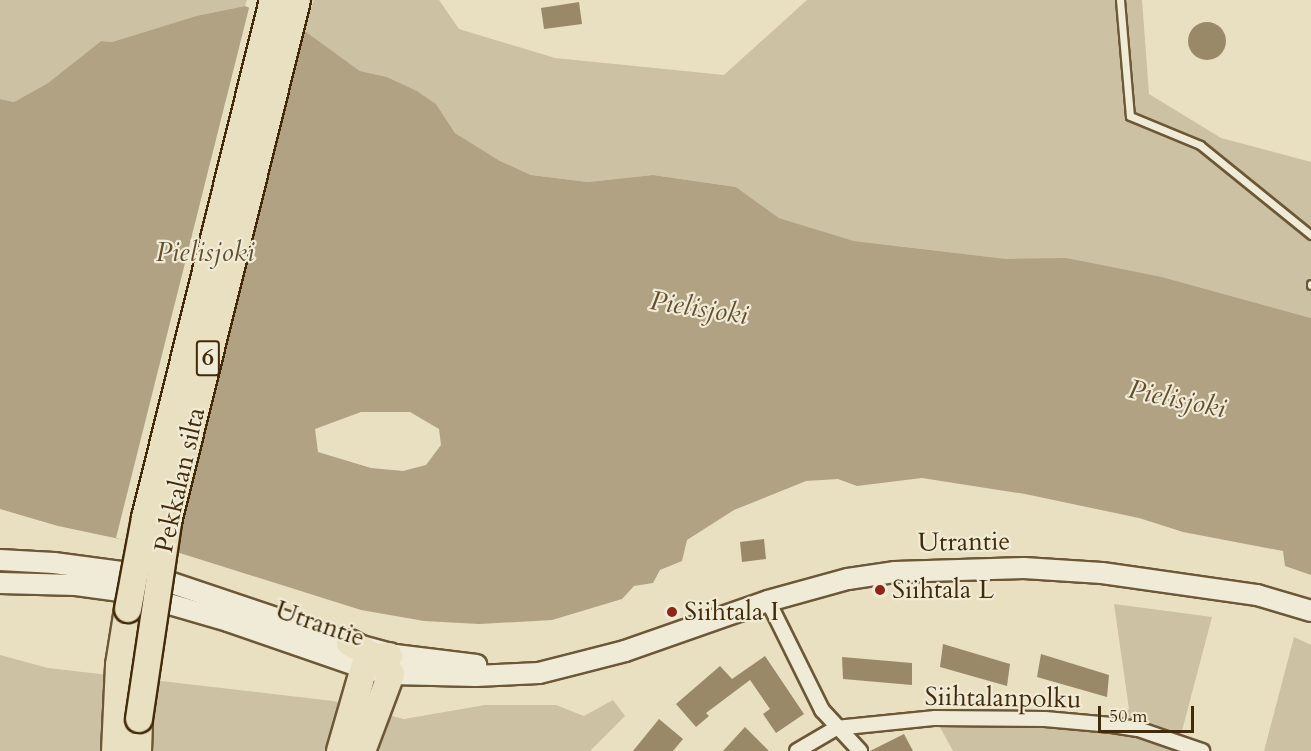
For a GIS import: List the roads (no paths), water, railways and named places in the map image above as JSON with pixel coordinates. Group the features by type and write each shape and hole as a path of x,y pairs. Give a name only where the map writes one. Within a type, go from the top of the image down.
{"highway":[{"name":"Pekkalan silta","path":"118,734 119,665 146,518 273,0"},
{"name":"Pekkalan silta","path":"118,734 297,0"},
{"path":"350,643 381,664"},
{"path":"340,751 381,664"},
{"path":"362,751 381,664"},
{"name":"6","path":"118,734 138,751"}],"main road":[{"name":"Utrantie","path":"0,560 54,563 151,576 350,643"},
{"name":"Utrantie","path":"0,583 76,585 137,594 381,664 476,676 539,673 626,651 768,601 848,579 895,572 1024,568 1102,573 1257,595 1311,611"}],"street":[{"path":"768,601 822,710 836,728 860,751"},
{"name":"Siihtalanpolku","path":"836,728 934,718 1045,719 1138,729 1202,751"},
{"path":"797,751 836,728"}],"lane":[{"path":"1120,0 1130,116 1200,145 1311,235"}],"water":[{"name":"Pielisjoki","path":"245,6 302,29 360,71 387,77 417,91 436,104 455,133 500,161 531,175 588,182 653,175 736,187 779,218 854,241 1007,259 1066,258 1162,277 1311,318 1311,575 1285,566 1283,551 1183,532 1139,518 1025,494 922,478 857,486 838,479 806,481 734,510 687,540 682,561 660,570 653,583 634,586 622,599 552,620 479,624 424,621 361,610 167,549 58,526 0,509 0,99 14,102 48,83 101,41 112,42 196,16","holes":["361,412 410,412 439,429 441,445 426,465 403,471 371,468 318,452 315,429"]}],"place":[{"name":"Siihtala L","path":"880,590"},
{"name":"Siihtala I","path":"672,612"}]}
